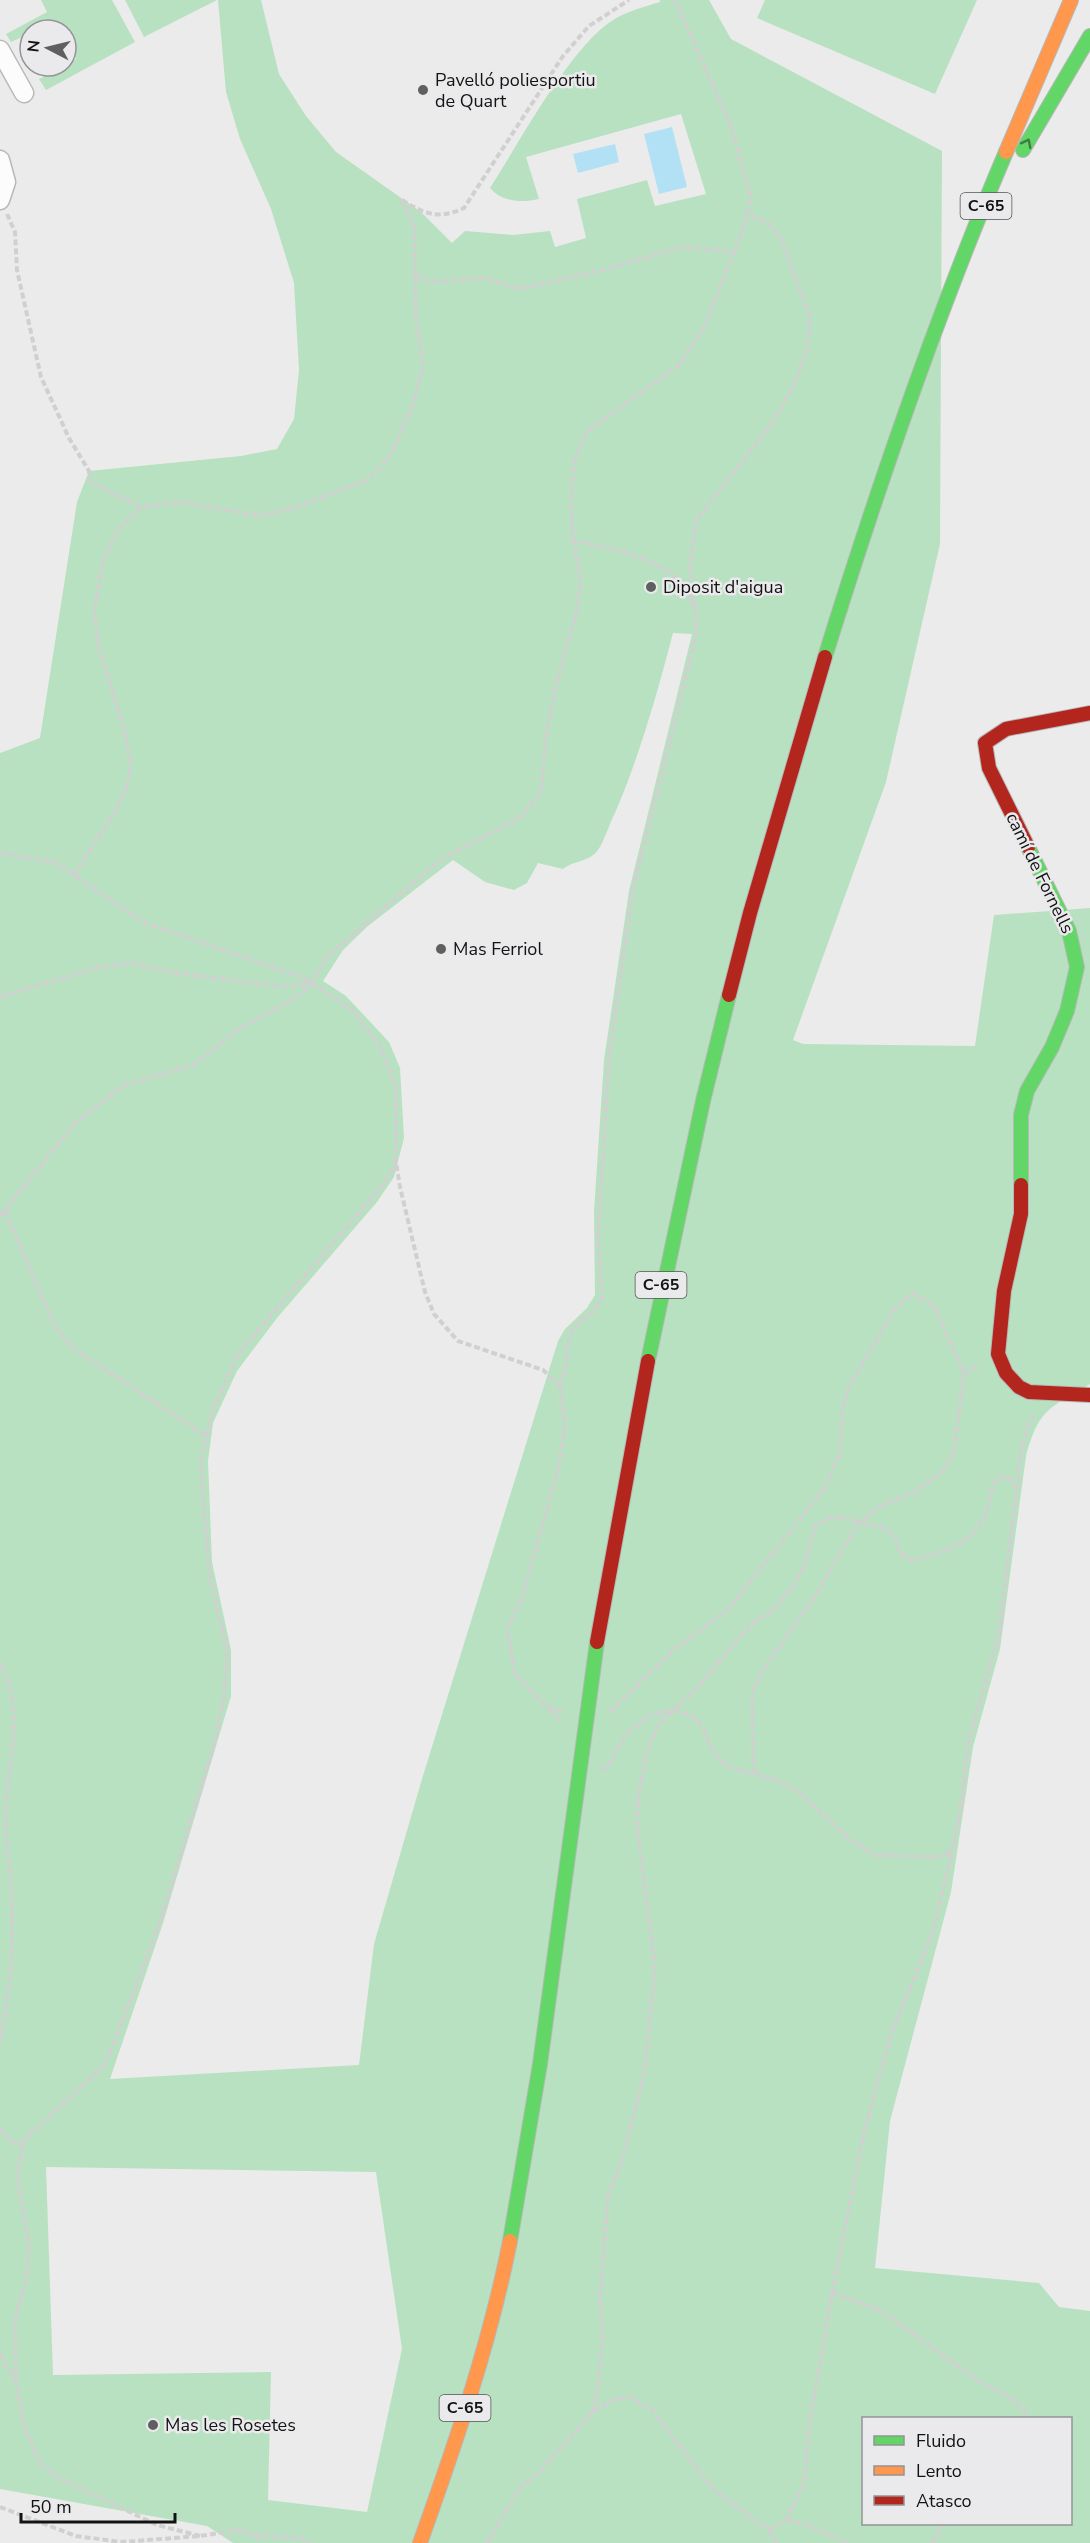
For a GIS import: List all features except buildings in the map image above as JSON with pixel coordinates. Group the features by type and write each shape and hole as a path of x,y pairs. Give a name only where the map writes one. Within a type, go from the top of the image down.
{"main road":[{"name":"C-65","path":"420,2543 450,2460 504,2271 540,2074 585,1718 664,1265 708,1075 779,812 844,595 917,378 1033,85 1071,0"},
{"path":"1033,85 1042,30"},
{"path":"1017,166 1025,144 1090,36"},
{"path":"938,326 964,295"},
{"name":"camí de Fornells","path":"1090,713 1053,722 1002,728 992,734 985,743 985,755 993,777 1069,931 1077,967 1067,1011 1052,1047 1027,1091 1021,1115 1021,1214 1004,1292 998,1354 1006,1373 1019,1387 1029,1392 1090,1395"}],"street":[{"path":"0,50 24,93"},
{"path":"0,200 6,182 1,162"}],"path":[{"path":"0,200 15,232 17,270 41,377 69,438 89,471 90,482 142,507 180,502 261,516 293,508 365,481 381,467 393,450 413,405 423,365 416,319 414,224 401,200 421,212 449,215 464,208 563,56 590,26 629,0"},
{"path":"0,1216 76,1122 124,1085 194,1065 237,1030 298,996 311,983 327,957 440,860 521,816 541,792 553,699 577,610 581,579 573,540 570,502 574,463 586,432 678,366 704,328 734,252 752,197 730,123 675,0"},
{"path":"747,214 769,224 782,241 810,317 807,350 794,385 769,428 696,520 690,566 696,636 633,889 609,1058 598,1236 602,1299 594,1311 576,1325 569,1335 566,1368 560,1386 565,1426 560,1466 522,1598 507,1628 514,1674 528,1690 547,1707 585,1718 603,1719 671,1652 728,1610 823,1490 840,1454 842,1412 848,1388 896,1309 912,1293 934,1306 964,1373 954,1452 945,1470 915,1492 879,1507 858,1523 816,1595 760,1674 752,1694 754,1774"},
{"path":"416,276 432,282 485,278 519,289 603,270 683,247 734,252"},
{"path":"74,875 126,788 130,765 125,733 99,647 94,612 103,561 119,528 142,507"},
{"path":"573,540 630,554 672,573 685,589 695,610"},
{"path":"0,853 56,863 145,922 302,977 351,1009 380,1046 396,1088 396,1162 425,1292 434,1314 458,1341 543,1370 560,1386"},
{"path":"0,998 97,968 133,963 176,973 282,987 311,983"},
{"path":"200,2536 157,2524 57,2477 40,2463 24,2426 16,2382 15,2321 27,2274 28,2244 17,2175 24,2140 102,2068 115,2040 159,1925 213,1748 224,1696 227,1651 209,1572 202,1485 201,1459 213,1410 238,1354 385,1182 396,1162"},
{"path":"5,1211 53,1323 71,1347 206,1436"},
{"path":"770,2530 786,2520 804,2484 809,2426 832,2293 867,2122 891,2034 933,1932 952,1852 968,1743 999,1634 1021,1450 1029,1422 1041,1408 1047,1393"},
{"path":"593,2412 603,2336 600,2301 608,2195 623,2157 644,2075 655,1969 637,1824 638,1799 650,1744 658,1725 674,1711 752,1623 773,1610 792,1588 805,1564 815,1526 826,1519 839,1517 887,1529 896,1539 900,1553 913,1561 958,1545 977,1529 983,1518 992,1486 999,1477 1007,1477 1018,1488"},
{"path":"0,1663 5,1672 14,1706 6,1813 12,1905 7,2008 0,2043"},
{"path":"599,1771 606,1768 626,1736 640,1723 661,1711 674,1711 691,1715 703,1728 710,1748 723,1764 777,1780 798,1791 847,1837 874,1855 935,1857 952,1852"},
{"path":"0,2129 10,2142 23,2145"},
{"path":"832,2293 880,2310 980,2382 1010,2397 1025,2411 1025,2417"},
{"path":"0,2354 16,2382"},
{"path":"487,2543 520,2488 540,2471 593,2412 612,2400 630,2397 651,2409 715,2491 770,2530 777,2543"},
{"path":"0,2507 76,2536 121,2542 200,2536 239,2530 255,2535 299,2538 311,2543"},
{"path":"786,2520 803,2523 848,2543"},
{"path":"933,2543 943,2525"},
{"path":"255,2535 260,2543"}],"green space":[{"path":"41,0 112,0 135,42 78,73 78,18 36,18 47,12"},
{"path":"125,0 217,0 144,37"},
{"path":"218,0 261,0 279,74 306,116 336,152 421,212 452,243 465,231 513,235 550,231 555,247 586,238 577,199 647,180 655,206 706,194 681,114 526,157 539,199 525,201 506,199 490,188 546,97 580,51 597,33 613,20 660,2 660,0 709,0 731,39 942,151 940,544 886,782 793,1040 803,1044 975,1046 994,915 1090,908 1090,1384 1048,1411 1036,1428 1026,1456 1000,1649 973,1747 951,1892 890,2121 875,2268 1039,2283 1059,2307 1090,2311 1090,2543 233,2543 207,2526 0,2489 0,753 40,738 77,502 89,471 241,456 277,449 294,419 299,370 294,283 271,209 240,139 226,92","holes":["673,633 692,634 629,891 604,1060 594,1211 595,1295 587,1308 565,1329 558,1341 422,1779 374,1944 359,2065 110,2079 163,1923 231,1696 231,1650 212,1562 208,1461 213,1423 237,1371 277,1318 377,1202 394,1177 404,1138 400,1068 389,1042 346,996 323,981 343,950 368,926 453,860 485,882 514,890 527,883 538,863 563,869 594,854 603,842 640,747","46,2167 376,2172 402,2349 367,2512 268,2500 271,2372 53,2375"]},
{"path":"765,0 977,0 935,94 757,18"},
{"path":"18,28 18,39 11,42 6,34"},
{"path":"41,78 68,78 46,90 39,79"}],"water":[{"path":"672,127 687,187 659,194 644,134"},
{"path":"615,144 619,162 578,173 573,154"}],"traffic: fast":[{"path":"1023,150 1090,36"},
{"path":"825,657 909,402 980,214 1006,152"},
{"path":"1021,1185 1021,1115 1027,1091 1052,1047 1067,1011 1077,967 1069,931 1028,847"},
{"path":"648,1361 703,1101 729,995"},
{"path":"510,2241 540,2064 597,1642"}],"traffic: slow":[{"path":"1006,152 1071,0"},
{"path":"420,2543 482,2356 510,2241"}],"traffic: jam":[{"path":"729,995 750,913 825,657"},
{"path":"1028,847 989,768 985,743 1006,729 1090,713"},
{"path":"1021,1185 1021,1214 1004,1291 998,1354 1006,1373 1019,1387 1029,1392 1090,1395"},
{"path":"597,1642 648,1361"}],"place":[{"name":"Pavelló poliesportiu de Quart","path":"423,90"},
{"name":"Diposit d'aigua","path":"651,587"},
{"name":"Mas Ferriol","path":"441,949"},
{"name":"Mas les Rosetes","path":"153,2425"}]}
